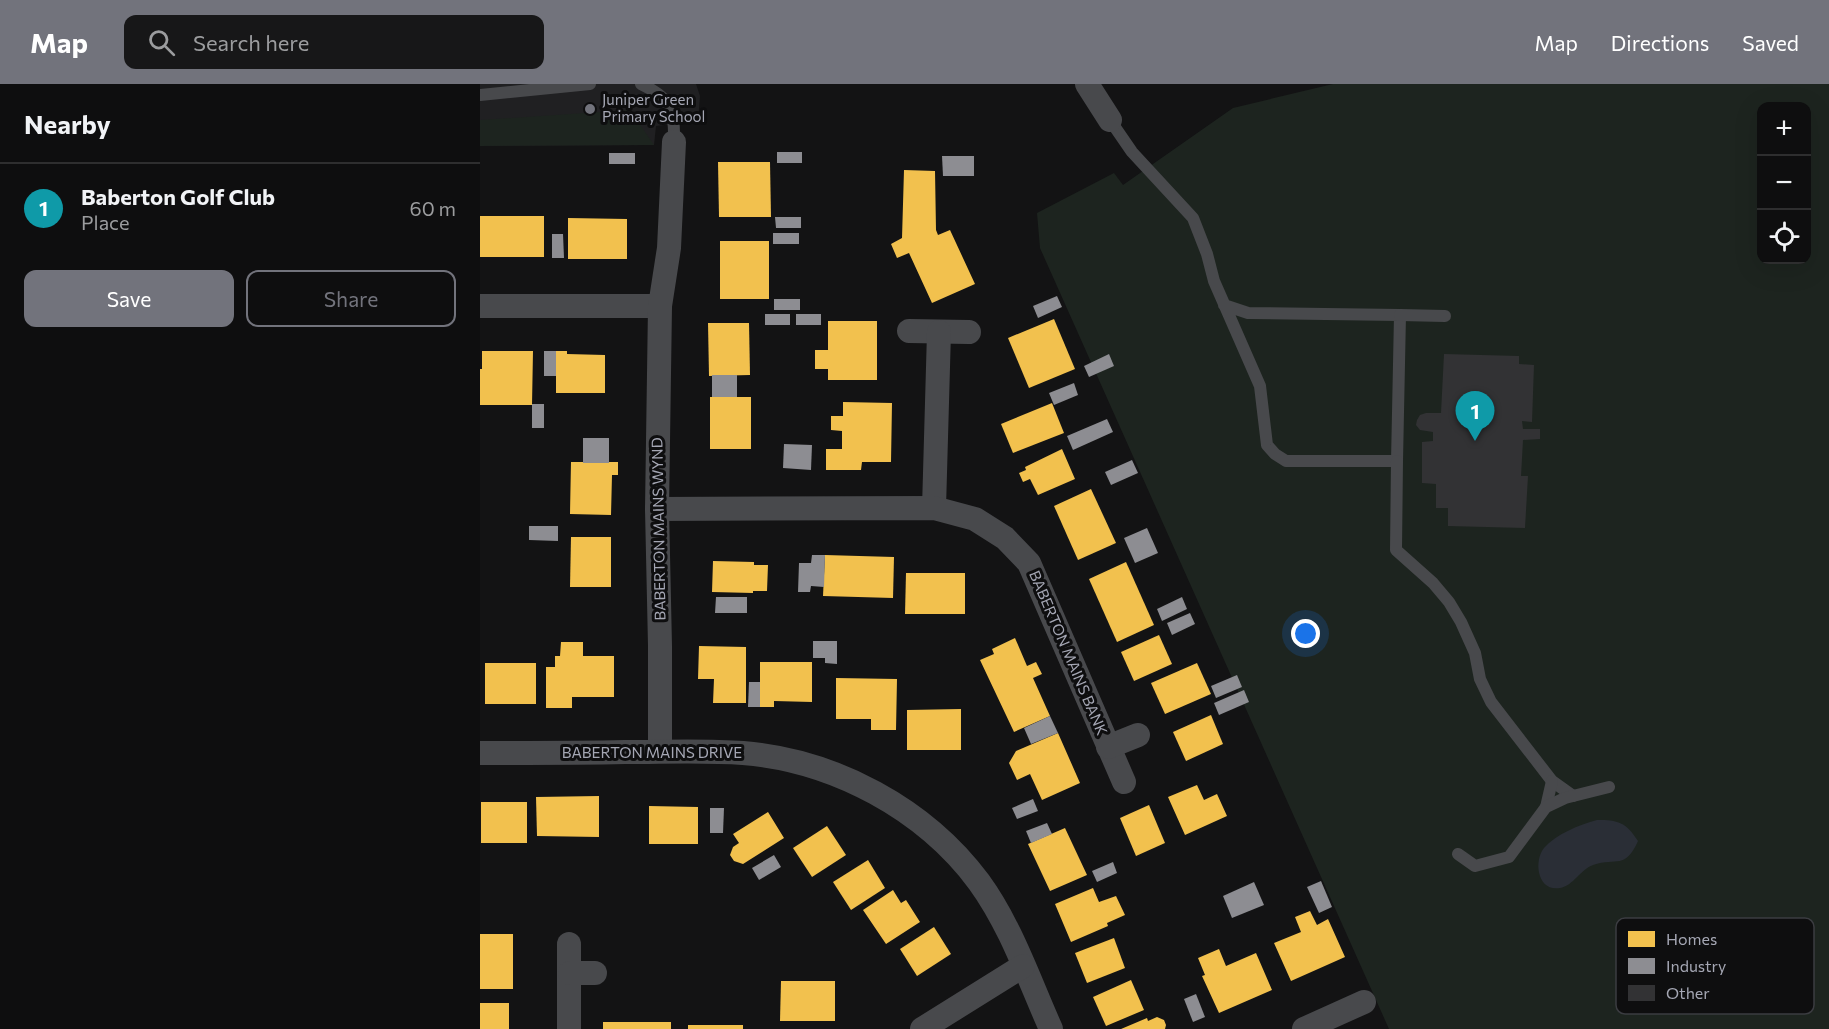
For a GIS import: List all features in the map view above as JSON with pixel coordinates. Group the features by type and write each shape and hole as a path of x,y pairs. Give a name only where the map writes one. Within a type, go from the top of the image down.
{"street":[{"path":"1087,84 1110,120"},
{"name":"BABERTON MAINS WYND","path":"660,751 657,509 660,306 669,248 674,142"},
{"path":"480,306 660,306"},
{"path":"909,331 969,332"},
{"path":"934,508 939,332"},
{"name":"BABERTON MAINS BANK","path":"657,509 934,508 975,519 1005,538 1029,563 1124,782"},
{"name":"BABERTON MAINS BANK","path":"1108,747 1138,735"},
{"name":"BABERTON MAINS DRIVE","path":"480,753 660,751 744,753 787,759 843,777 888,800 924,826 957,856 980,883 998,912 1051,1029"},
{"path":"569,944 569,1029"},
{"path":"922,1029 1023,966"},
{"path":"570,973 595,973"},
{"path":"1304,1029 1338,1022 1364,1002"}],"lane":[{"path":"480,95 590,84"},
{"path":"641,84 657,91 670,104 675,124 674,142"},
{"path":"1110,120 1132,152 1193,218 1207,254 1214,281 1260,386 1267,444 1275,454 1286,461 1397,461"},
{"path":"1224,305 1248,313 1445,316"},
{"path":"1401,315 1395,550 1433,583 1449,602 1475,653 1480,679 1491,702 1552,781 1573,796"},
{"path":"1458,854 1475,866 1509,857 1546,807 1552,781"},
{"path":"1546,807 1573,796 1609,787"}],"shaded area":[{"name":"Juniper Green Primary School","path":"480,84 696,84 700,96 698,121 656,126 654,145 480,146"},
{"path":"1333,84 1829,84 1829,1029 1389,1029 1040,248 1037,213 1114,173 1123,185 1233,108"},
{"path":"630,110 654,145 480,146 480,120"},
{"path":"1597,820 1621,823 1629,830 1638,841 1629,856 1620,861 1593,865 1565,887 1553,888 1542,881 1538,868 1544,848 1555,838 1568,831"}],"building: Homes":[{"path":"718,162 770,162 771,217 719,217"},
{"path":"904,170 935,171 936,230 938,235 950,230 975,284 932,303 909,253 897,258 891,244 902,238"},
{"path":"480,216 544,216 544,257 480,257"},
{"path":"568,218 627,219 627,259 568,259"},
{"path":"720,241 769,241 769,299 720,299"},
{"path":"1054,319 1075,369 1029,388 1008,338"},
{"path":"828,321 877,321 877,380 828,380 828,369 815,369 815,350 828,350"},
{"path":"708,323 749,323 750,375 709,376"},
{"path":"482,351 533,351 532,405 480,405"},
{"path":"556,351 567,351 567,354 605,355 605,393 556,393"},
{"path":"710,397 751,397 751,449 710,449"},
{"path":"843,402 892,403 891,462 862,462 861,470 826,470 826,449 842,449 842,431 831,430 831,416 843,416"},
{"path":"1052,403 1064,433 1013,453 1001,424"},
{"path":"1062,449 1075,479 1038,495 1030,479 1023,482 1019,473 1026,470 1025,467"},
{"path":"571,462 618,462 618,475 612,475 611,515 570,514"},
{"path":"1091,489 1116,543 1078,560 1054,506"},
{"path":"571,537 611,537 611,587 570,587"},
{"path":"825,555 894,557 893,598 823,596"},
{"path":"713,561 754,562 754,565 768,565 767,591 712,592"},
{"path":"1126,562 1154,625 1117,642 1089,579"},
{"path":"906,573 965,573 965,614 905,614"},
{"path":"1159,635 1172,664 1134,681 1121,652"},
{"path":"1015,638 1027,666 1036,662 1042,674 1033,678 1050,716 1014,732 980,660 994,654 992,649"},
{"path":"561,642 583,642 583,656 614,656 614,697 572,697 572,708 546,708 546,667 555,667 555,656 560,656"},
{"path":"699,646 746,647 746,703 713,703 714,679 698,679"},
{"path":"760,662 812,662 812,702 774,701 774,707 760,707"},
{"path":"485,663 536,663 536,704 485,704"},
{"path":"1197,663 1211,694 1165,714 1151,683"},
{"path":"836,678 897,679 896,730 871,730 871,719 836,719"},
{"path":"961,709 961,750 907,750 907,710"},
{"path":"1211,715 1223,744 1186,761 1173,732"},
{"path":"1058,733 1080,783 1042,800 1030,774 1017,780 1009,763 1016,751"},
{"path":"1197,785 1204,800 1217,794 1227,816 1185,835 1168,797"},
{"path":"599,796 599,837 537,836 536,797"},
{"path":"481,802 527,802 527,843 481,843"},
{"path":"1149,805 1165,843 1136,856 1120,818"},
{"path":"649,806 698,807 698,844 649,844"},
{"path":"768,812 784,838 743,864 734,861 730,855 733,847 739,843 733,834"},
{"path":"827,826 846,855 812,877 793,848"},
{"path":"1065,828 1087,875 1050,891 1028,844"},
{"path":"868,860 885,888 851,910 833,882"},
{"path":"1093,888 1099,902 1116,896 1125,915 1107,923 1108,926 1071,942 1055,904"},
{"path":"893,890 901,903 906,900 920,922 886,944 863,910"},
{"path":"1310,911 1317,925 1328,919 1345,957 1291,981 1274,943 1301,932 1295,917"},
{"path":"934,927 951,954 917,976 900,949"},
{"path":"480,934 513,934 513,989 480,989"},
{"path":"1114,938 1125,968 1087,983 1075,953"},
{"path":"1219,949 1226,966 1256,953 1272,990 1219,1013 1202,976 1205,975 1198,958"},
{"path":"1131,980 1144,1010 1106,1026 1093,997"},
{"path":"781,981 835,981 835,1021 780,1021"},
{"path":"480,1003 509,1003 509,1029 480,1029"},
{"path":"1157,1017 1164,1020 1165,1029 1121,1029 1147,1018 1148,1021"},
{"path":"603,1022 671,1022 671,1029 603,1029"},
{"path":"688,1025 743,1025 743,1029 688,1029"}],"building: Industry":[{"path":"777,152 802,152 802,163 777,163"},
{"path":"609,153 635,153 635,164 609,164"},
{"path":"942,156 974,156 974,176 943,176"},
{"path":"775,217 801,217 801,228 776,228"},
{"path":"773,233 799,233 799,244 773,244"},
{"path":"552,234 563,234 564,258 552,258"},
{"path":"1057,296 1062,307 1038,318 1033,306"},
{"path":"774,299 800,299 800,310 774,310"},
{"path":"765,314 790,314 790,325 765,325"},
{"path":"796,314 821,314 821,325 796,325"},
{"path":"544,351 556,351 556,376 544,376"},
{"path":"1109,354 1114,366 1089,377 1084,366"},
{"path":"712,375 737,375 737,397 712,397"},
{"path":"1074,383 1078,395 1054,405 1049,393"},
{"path":"532,404 544,404 544,428 532,428"},
{"path":"1107,419 1113,432 1073,450 1067,436"},
{"path":"583,438 609,438 609,463 583,463"},
{"path":"784,444 812,445 811,470 783,468"},
{"path":"1132,460 1138,473 1111,485 1105,472"},
{"path":"529,526 558,526 558,541 529,540"},
{"path":"1147,528 1158,553 1135,563 1124,538"},
{"path":"812,555 825,555 824,587 811,586 810,592 798,592 799,563 811,563"},
{"path":"716,597 747,597 747,613 715,613"},
{"path":"1182,597 1187,609 1162,621 1157,609"},
{"path":"1190,613 1195,624 1172,635 1167,623"},
{"path":"813,641 837,641 837,664 825,663 825,658 813,658"},
{"path":"1237,675 1242,687 1216,698 1211,686"},
{"path":"749,682 760,682 760,707 748,707"},
{"path":"1244,690 1249,702 1219,715 1214,703"},
{"path":"1050,716 1058,733 1031,744 1024,728"},
{"path":"1033,799 1038,811 1017,819 1012,808"},
{"path":"710,808 724,808 723,833 710,833"},
{"path":"1047,823 1052,834 1031,843 1026,831"},
{"path":"774,855 781,867 759,880 752,868"},
{"path":"1113,862 1117,873 1097,882 1092,871"},
{"path":"1321,881 1332,907 1319,913 1307,887"},
{"path":"1254,882 1264,905 1232,918 1223,896"},
{"path":"1196,994 1205,1017 1193,1022 1184,999"}],"building: Other":[{"path":"1444,354 1519,356 1519,364 1534,365 1532,422 1522,421 1523,429 1540,429 1540,439 1523,440 1521,476 1528,476 1525,528 1448,526 1448,508 1436,508 1436,484 1422,483 1422,442 1433,441 1433,432 1420,430 1416,425 1420,415 1441,413"}],"place":[{"name":"Juniper Green Primary School","path":"590,109"},
{"name":"Baberton Golf Club","path":"1475,441"}]}
